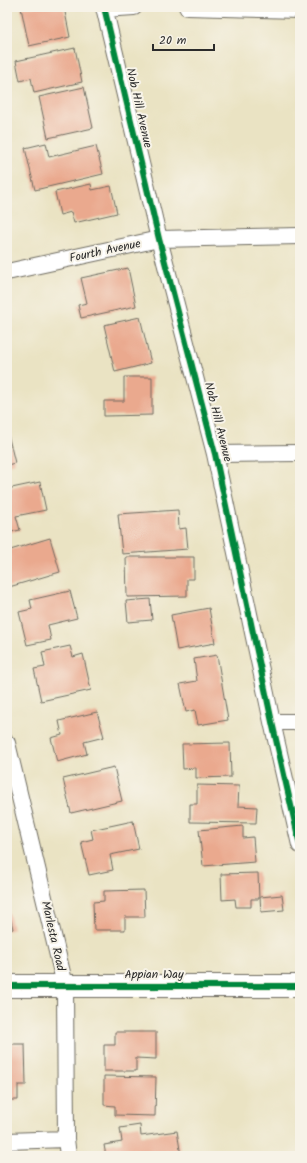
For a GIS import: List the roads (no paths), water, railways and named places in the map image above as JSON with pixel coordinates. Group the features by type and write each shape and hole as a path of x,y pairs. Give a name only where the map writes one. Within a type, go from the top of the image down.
{"main road":[{"name":"Appian Way","path":"7,986 300,986"}],"street":[{"path":"104,8 134,7"},
{"path":"187,7 300,10"},
{"name":"Nob Hill Avenue","path":"104,8 159,239 215,454 272,722 300,845"},
{"name":"Fourth Avenue","path":"7,272 159,239 300,236"},
{"path":"215,454 300,453"},
{"path":"272,722 300,722"},
{"name":"Marlesta Road","path":"7,743 65,985 66,1139 68,1156"},
{"path":"7,1140 66,1139"}]}
